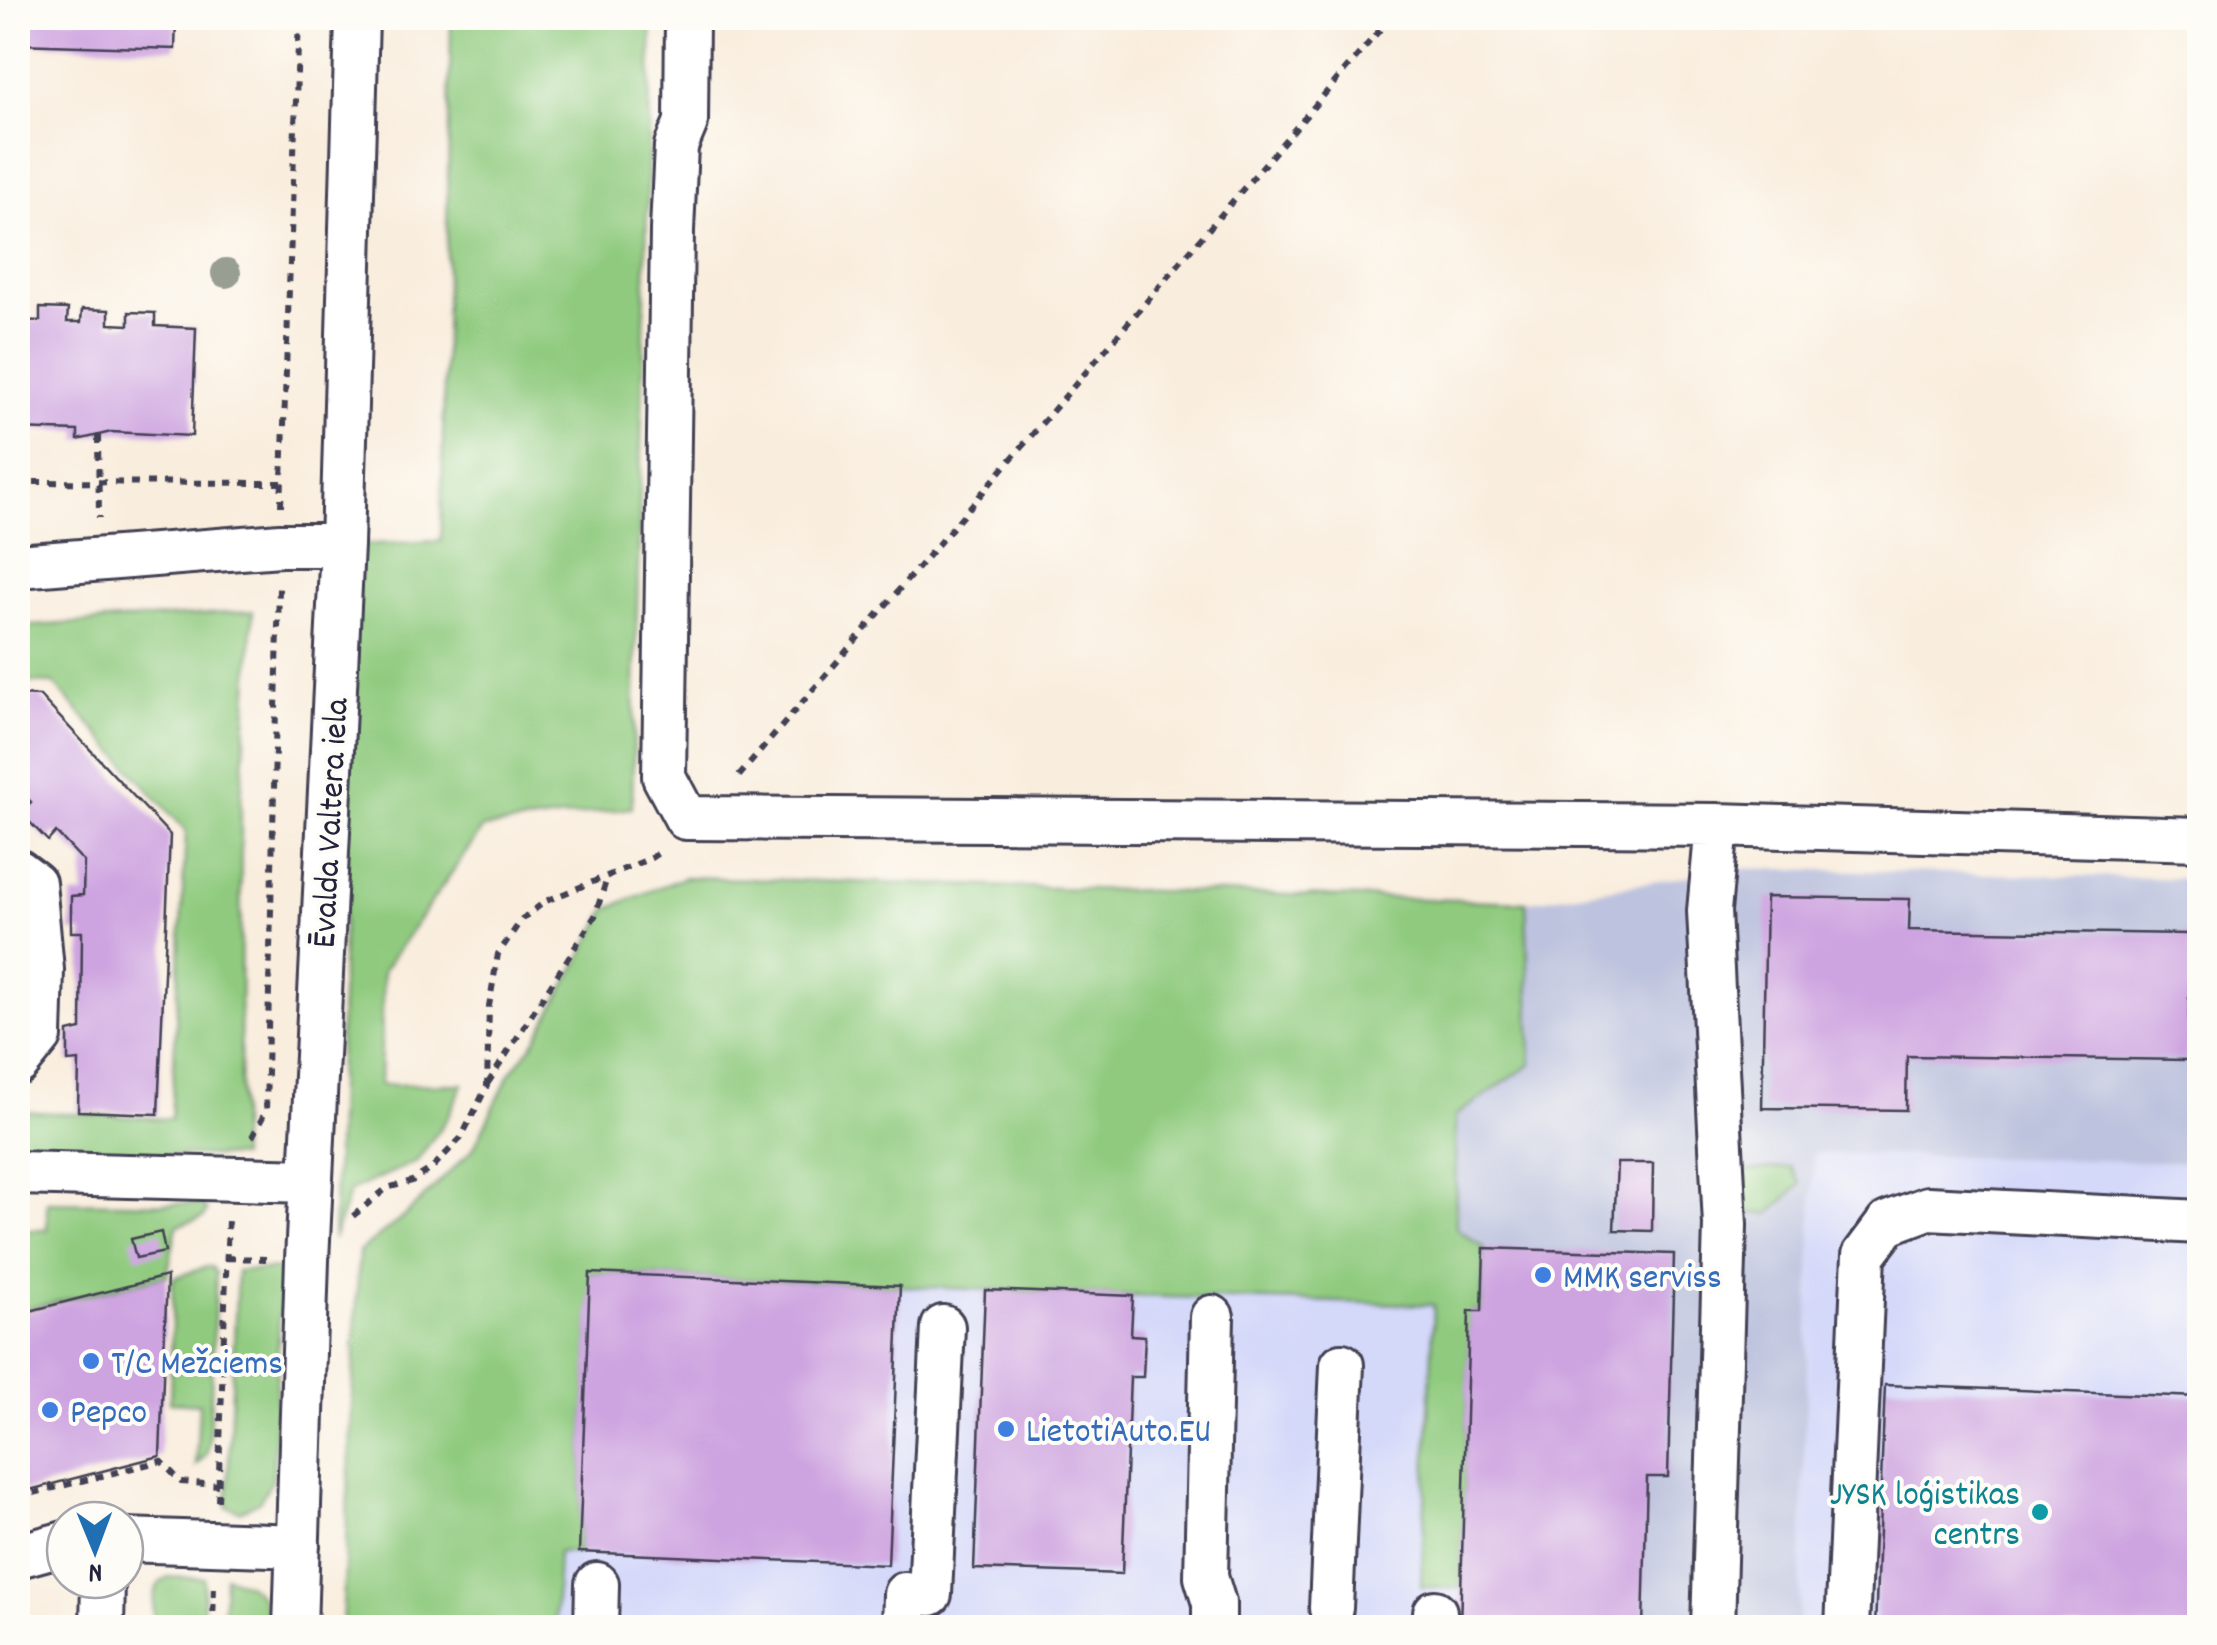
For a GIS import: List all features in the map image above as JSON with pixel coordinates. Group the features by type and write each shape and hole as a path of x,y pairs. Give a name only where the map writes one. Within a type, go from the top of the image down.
{"street":[{"name":"Ēvalda Valtera iela","path":"296,1628 310,1181 342,545 356,18"},
{"path":"688,18 686,122 676,146 672,230 664,777 686,818 1717,825 2200,839"},
{"path":"18,566 280,545 342,545"},
{"path":"1713,1628 1725,1226 1709,911 1717,825"},
{"path":"18,870 34,884 42,970 40,1036 18,1063"},
{"path":"18,1173 310,1181"},
{"path":"1848,1628 1864,1256 1888,1223 1928,1208 2200,1222"},
{"path":"1212,1317 1206,1577 1214,1603 1214,1628"},
{"path":"913,1605 943,1327"},
{"path":"1331,1608 1342,1365"},
{"path":"145,1541 298,1546"},
{"path":"18,1556 45,1549"},
{"path":"596,1628 597,1584"},
{"path":"102,1628 103,1600"}],"path":[{"path":"213,1628 229,1180 266,1111 280,545 299,18"},
{"path":"487,1086 489,1006 498,954 522,919 546,901 661,853 686,818 732,784 1390,18"},
{"path":"98,436 99,560"},
{"path":"18,482 282,482"},
{"path":"351,1232 353,1213 387,1188 432,1168 460,1138 487,1086 595,916 607,877"},
{"path":"18,1497 161,1462 181,1482 218,1486"}],"shaded area":[{"path":"1739,868 2199,879 2199,1163 1814,1153 1799,1627 1460,1627 1469,1311 1481,1311 1456,1229 1455,1116 1531,1064 1526,902"},
{"path":"685,877 1526,902 1456,1228 1484,1248 1460,1627 555,1628 558,1552 579,1551 590,1273"},
{"path":"1814,1152 2199,1163 2199,1627 1799,1628"}],"green space":[{"path":"451,18 652,18 632,808 483,828 383,971 380,1085 463,1084 448,1117 417,1161 350,1191 333,1239 356,545 441,541"},
{"path":"253,611 241,803 240,1157 18,1150 18,1111 171,1119 186,831 53,683 18,682 18,627"},
{"path":"685,877 1526,902 1531,1064 1455,1116 1456,1228 1484,1248 1482,1311 1470,1311 1461,1588 1421,1587 1434,1305 591,1273 579,1552 558,1552 555,1627 342,1628 359,1252 408,1213 473,1149 510,1074 535,1041 608,908"},
{"path":"1791,1167 1801,1184 1769,1214 1749,1213 1736,1195 1744,1171"},
{"path":"47,1202 202,1204 207,1211 204,1217 177,1226 167,1276 18,1311 18,1230 47,1230"},
{"path":"212,1267 216,1273 209,1444 206,1455 196,1465 199,1404 170,1402 173,1278"},
{"path":"281,1269 273,1479 259,1502 240,1511 227,1507 237,1271"},
{"path":"225,1576 258,1593 266,1607 268,1627 223,1627"},
{"path":"168,1577 204,1578 203,1627 153,1627 155,1592"}],"building":[{"path":"18,18 176,18 175,49 18,44"},
{"path":"40,308 68,309 67,322 81,322 82,309 109,310 109,324 129,325 129,312 155,313 155,326 196,328 192,436 111,432 78,440 78,431 18,429 18,320 40,321"},
{"path":"18,695 40,696 170,835 158,1114 78,1111 79,1061 68,1062 68,1032 81,1029 82,932 71,932 71,896 83,895 84,862 56,832 48,841 21,813 31,802 18,788"},
{"path":"1766,897 1910,899 1909,930 2190,934 2188,1060 1907,1056 1906,1110 1762,1108"},
{"path":"1617,1163 1653,1163 1652,1231 1614,1230"},
{"path":"161,1232 165,1252 136,1258 131,1239"},
{"path":"1484,1248 1674,1254 1668,1477 1647,1477 1643,1628 1460,1628 1469,1311 1482,1311"},
{"path":"590,1273 900,1286 888,1565 579,1552"},
{"name":"T/C Mežciems","path":"167,1276 160,1456 18,1493 18,1314"},
{"path":"985,1290 1133,1296 1131,1335 1145,1336 1143,1377 1130,1377 1122,1574 974,1569"},
{"name":"JYSK loģistikas centrs","path":"1885,1385 2200,1397 2200,1628 1875,1628"}],"place":[{"name":"MMK serviss","path":"1543,1275"},
{"name":"T/C Mežciems","path":"91,1361"},
{"name":"Pepco","path":"50,1410"},
{"name":"LietotiAuto.EU","path":"1006,1429"},
{"name":"JYSK loģistikas centrs","path":"2040,1512"}]}
